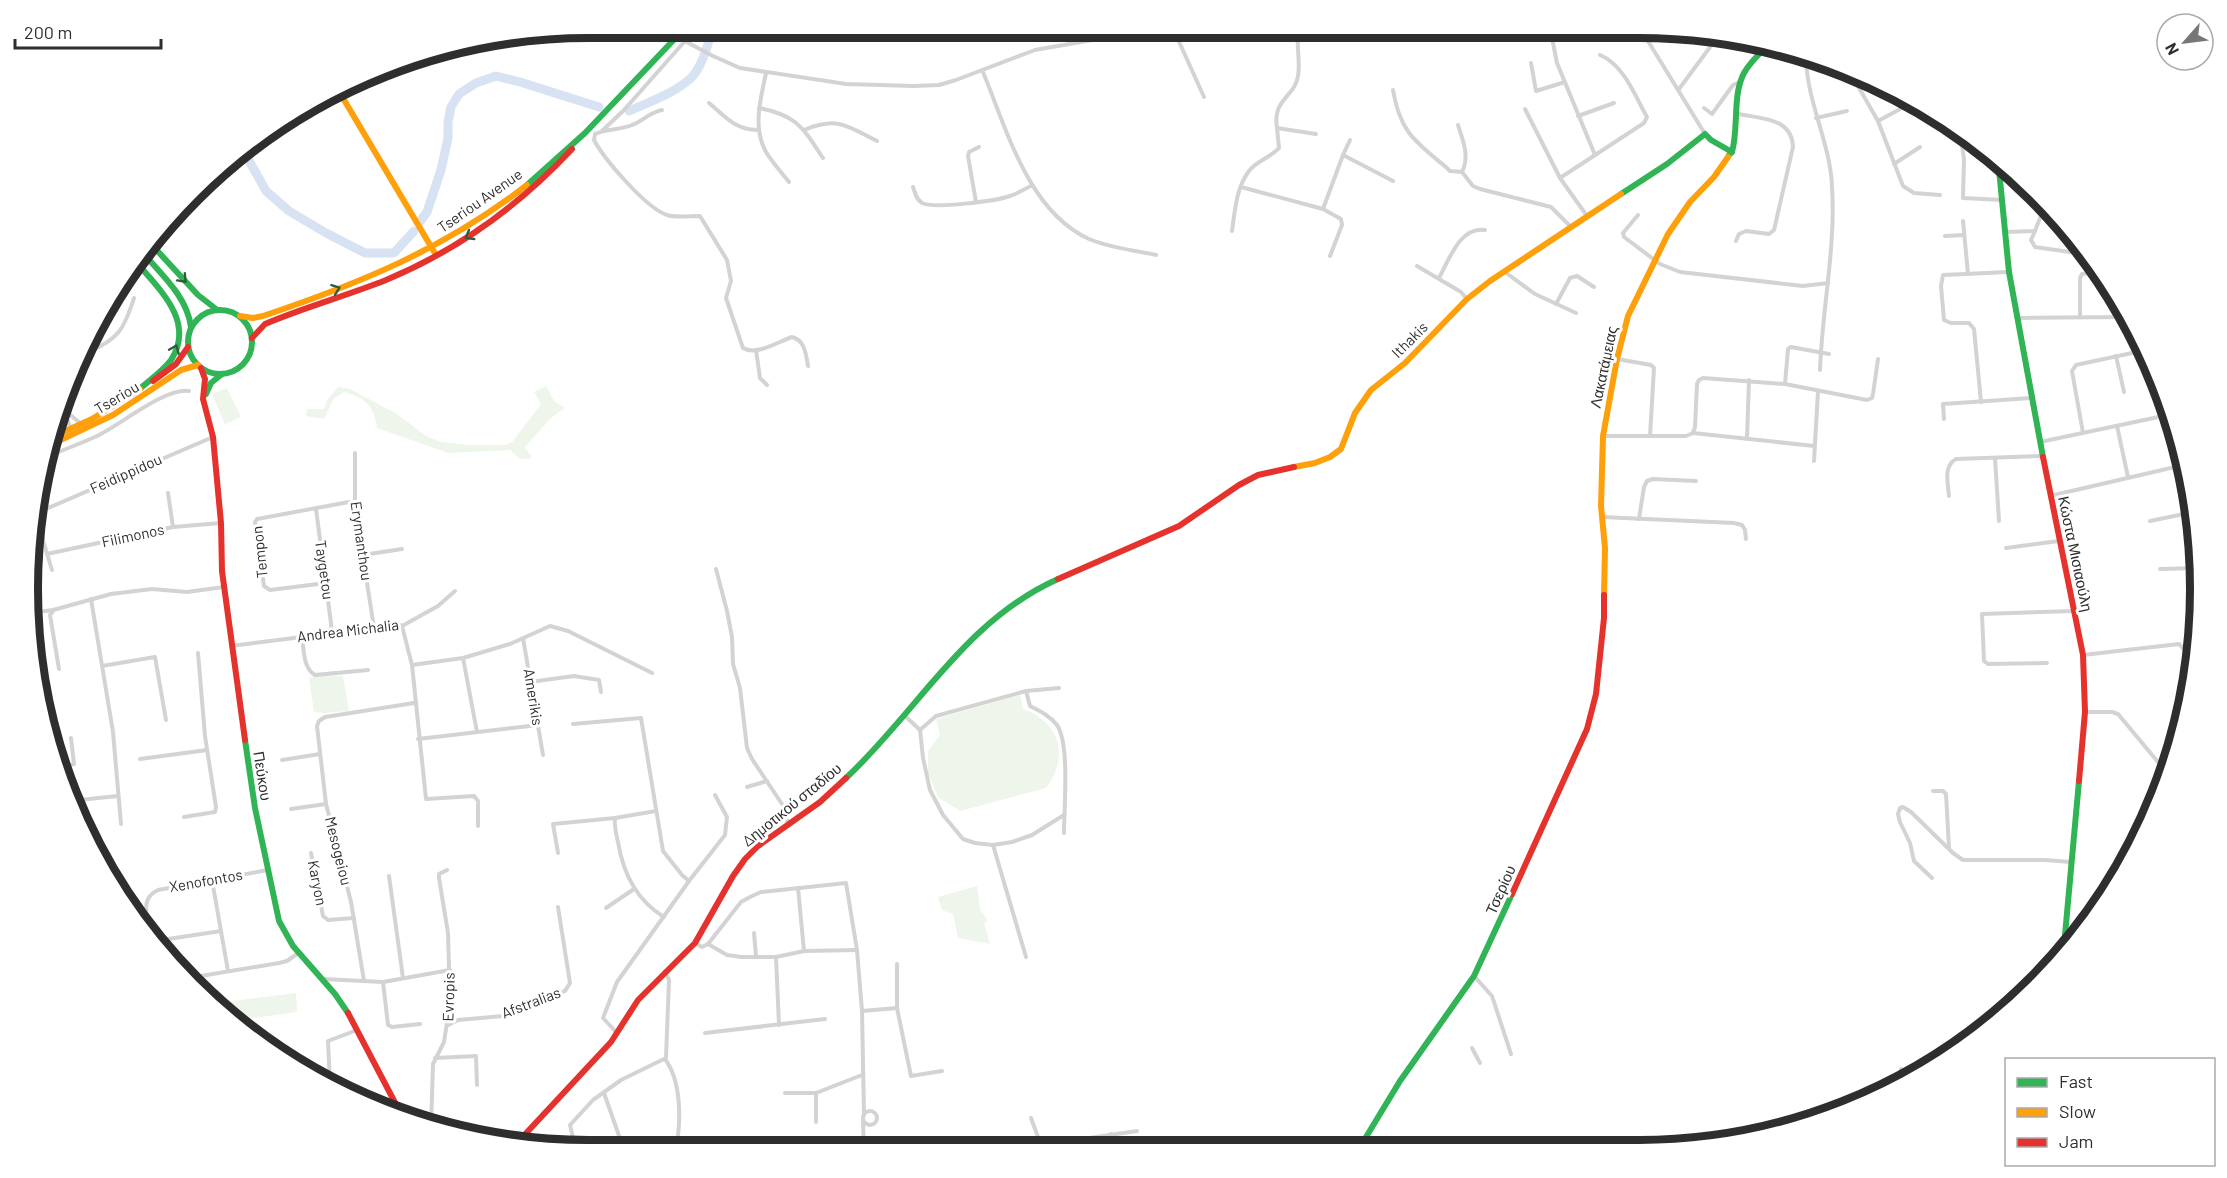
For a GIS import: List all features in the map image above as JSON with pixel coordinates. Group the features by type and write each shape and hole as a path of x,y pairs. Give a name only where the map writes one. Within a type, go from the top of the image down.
{"main road":[{"name":"Tseriou Avenue","path":"240,316 253,318 263,316 382,272 432,248 498,208 586,131 676,38"},
{"path":"1705,134 1730,154 1736,140 1741,81 1748,67 1762,52"},
{"path":"342,96 436,255"},
{"name":"Tseriou Avenue","path":"252,338 265,324 385,280 436,255 501,216 542,181 571,151 586,131"},
{"name":"Ithakis","path":"1136,544 1179,526 1239,485 1258,475 1315,463 1335,453 1341,448 1355,413 1371,390 1421,349 1467,299 1667,164 1705,134"},
{"name":"Λακατάμειας","path":"1604,618 1605,548 1601,464 1603,436 1617,359 1628,316 1654,260 1676,222 1730,154"},
{"name":"Κώστα Μισιαούλη","path":"2000,172 2009,272 2016,318 2050,496 2084,655 2085,712 2065,939"},
{"path":"155,248 198,295 216,309"},
{"path":"147,258 183,302 189,314 191,327"},
{"path":"136,392 170,360 177,347 180,333 179,319 174,308 141,268"},
{"path":"216,309 226,310 240,316 250,328 252,338 249,357 243,365 233,372 222,374 211,373 200,367 193,360 188,347 191,327 197,318 216,309"},
{"name":"Tseriou","path":"60,434 82,424 136,392 176,364 188,347"},
{"name":"Tseriou","path":"57,442 97,424 185,368 200,367"},
{"name":"Πεύκου","path":"200,367 205,379 204,405 213,436 224,587 231,646 248,762 279,921 297,954 342,1003 397,1106"},
{"path":"204,405 208,388 222,374"},
{"name":"Δημοτικού σταδίου","path":"523,1136 611,1042 638,1000 695,943 745,858 820,802 849,775 874,750 948,662 993,618 1038,588 1136,544"},
{"name":"Τσερίου","path":"1364,1140 1400,1081 1474,976 1546,822 1587,729 1596,694 1604,618"}],"street":[{"path":"679,38 740,68 846,84 914,86 939,85 983,72 1035,50 1098,39 1118,38"},
{"path":"1177,38 1204,97"},
{"path":"1232,231 1241,187 1249,171 1279,148 1277,109 1296,85 1299,76 1297,38"},
{"path":"1552,38 1557,63 1595,155"},
{"path":"1647,38 1705,134"},
{"path":"602,132 620,115 685,41"},
{"path":"1679,89 1714,43"},
{"path":"1560,178 1644,123 1647,117 1619,70 1609,59 1600,55"},
{"path":"1531,63 1536,91 1565,82"},
{"path":"1806,64 1807,81 1826,149 1832,184 1833,216 1820,370"},
{"path":"983,72 1031,186 1052,213 1086,237 1100,243 1156,255"},
{"path":"766,73 759,108 759,129 767,153 789,182"},
{"path":"1704,108 1712,114 1733,85 1741,81"},
{"path":"1856,82 1878,121 1903,186 1908,191 1940,195"},
{"path":"1393,90 1398,114 1411,137 1450,171 1462,172 1473,186 1480,189 1551,207 1571,227"},
{"path":"709,102 739,127 749,130 759,129"},
{"path":"1578,116 1614,103"},
{"path":"1878,121 1904,107"},
{"path":"759,108 777,111 792,118 804,130 823,158"},
{"path":"1525,109 1560,178 1587,216"},
{"path":"594,136 598,132 615,131 635,124 654,111 662,110"},
{"path":"1816,118 1847,111"},
{"path":"1736,241 1739,234 1746,231 1769,234 1774,230 1793,147 1793,135 1788,128 1779,123 1739,114"},
{"path":"804,130 821,123 833,122 845,125 877,141"},
{"path":"1458,125 1466,153 1466,165 1462,172"},
{"path":"1277,128 1316,134"},
{"path":"586,131 594,136 596,146 610,166 657,210 669,216 700,216 706,223 727,260 730,281 726,298 743,348 748,351 756,350 792,337 798,339 802,344 808,366"},
{"path":"1323,209 1350,140"},
{"path":"1962,142 1964,159 1963,198 2003,200"},
{"path":"976,202 968,156 969,152 979,147"},
{"path":"1894,164 1920,147"},
{"path":"1343,155 1393,180"},
{"path":"913,187 916,198 923,203 934,205 976,202 1013,195 1031,186"},
{"path":"1241,187 1323,209 1341,219 1342,225 1330,256"},
{"path":"2041,213 2031,240 2035,247 2076,253"},
{"path":"1638,215 1623,233 1624,237 1654,260 1680,272 1699,276 1756,279 1803,286 1828,283"},
{"path":"1963,221 1968,274"},
{"path":"1439,279 1461,239 1478,229 1485,230"},
{"path":"2006,232 2035,231"},
{"path":"1945,236 1964,235"},
{"path":"1417,266 1461,292 1467,299"},
{"path":"1505,272 1535,294 1576,313"},
{"path":"1981,402 1972,325 1944,320 1943,275 2009,272"},
{"path":"2080,318 2080,278 2082,273 2089,272"},
{"path":"1556,304 1570,278 1576,276 1594,287"},
{"path":"92,350 110,342 119,334 126,322 134,298"},
{"path":"2016,318 2118,317"},
{"path":"1785,384 1788,349 1791,347 1828,354"},
{"path":"756,350 760,378 768,386"},
{"path":"2083,433 2072,371 2076,364 2136,352"},
{"path":"2116,356 2124,392"},
{"path":"1617,359 1652,365 1654,368 1650,436"},
{"path":"1693,433 1697,384 1703,378 1785,384 1867,400 1872,398 1878,359"},
{"path":"1747,439 1749,380"},
{"path":"54,454 97,436 167,394 181,390 189,391"},
{"path":"1814,461 1818,391"},
{"path":"1944,419 1943,404 2031,398"},
{"path":"67,413 74,421 82,424"},
{"path":"66,416 71,429"},
{"path":"2040,442 2161,416"},
{"path":"2117,426 2128,477"},
{"path":"1603,436 1686,436 1693,433 1814,446"},
{"name":"Feidippidou","path":"43,510 213,436"},
{"name":"Erymanthou","path":"355,453 355,506 374,628"},
{"path":"1949,496 1948,468 1950,462 1956,459 2042,456"},
{"path":"1995,458 1999,521"},
{"path":"2174,460 2185,519"},
{"path":"2050,496 2175,466"},
{"path":"1639,519 1647,481 1653,479 1696,481"},
{"path":"168,492 173,527"},
{"name":"Tempon","path":"326,583 270,590 264,586 255,522 257,519 349,502 355,506"},
{"name":"Taygetou","path":"316,509 332,631"},
{"path":"2150,521 2184,514"},
{"path":"1602,518 1742,525 1746,539"},
{"name":"Filimonos","path":"47,554 173,527 220,523"},
{"path":"41,533 52,570"},
{"path":"2006,548 2060,541"},
{"path":"363,555 402,549"},
{"path":"2160,569 2189,568"},
{"path":"716,569 732,637 732,664 740,688 747,748 784,807 788,824"},
{"path":"39,612 91,599 152,589 188,592 224,587"},
{"name":"Andrea Michalia","path":"231,646 332,631 398,624 402,626 438,606 455,591"},
{"path":"91,599 113,732 121,824"},
{"path":"53,610 50,615 59,669"},
{"path":"2047,663 1988,664 1984,661 1982,614 2074,611"},
{"path":"402,626 411,665 426,799 474,796 478,801 478,826"},
{"path":"411,665 463,658 523,638 550,626 568,631 652,673"},
{"path":"302,637 307,666 315,675 368,670"},
{"name":"Amerikis","path":"523,638 543,755"},
{"path":"2084,655 2180,644 2186,651"},
{"path":"184,817 215,812 216,807 207,750 198,653"},
{"path":"102,666 155,657 166,720"},
{"path":"463,658 477,732"},
{"path":"530,682 574,676 599,680 602,692"},
{"path":"920,730 936,716 1026,691 1059,688"},
{"path":"1026,691 1030,706 1046,714 1057,724 1064,740 1064,833"},
{"name":"Mesogeiou","path":"364,981 354,918 326,804 317,726 319,721 325,717 414,703"},
{"path":"2085,712 2118,714 2160,765"},
{"path":"904,715 920,730 930,790 943,815 963,838 975,843 993,845 1012,842 1032,835 1064,815"},
{"path":"573,724 641,718 663,851 689,881"},
{"path":"418,739 538,725"},
{"path":"67,766 74,764 71,738"},
{"path":"140,759 207,750"},
{"path":"282,760 320,754"},
{"path":"747,787 767,781"},
{"path":"1933,791 1943,791 1946,794 1949,849"},
{"path":"617,1033 603,1018 617,982 725,835 727,817 715,795"},
{"path":"79,800 118,796"},
{"path":"291,809 326,804"},
{"path":"1932,878 1914,861 1910,843 1900,822 1898,813 1900,808 1903,807 1911,812 1963,860 2072,862"},
{"path":"558,854 553,824 615,818 656,811"},
{"path":"615,818 621,863 634,889 656,912 664,917"},
{"path":"993,845 1026,957"},
{"name":"Karyon","path":"311,853 323,916 328,920 354,918"},
{"name":"Xenofontos","path":"148,921 147,898 158,890 268,870"},
{"name":"Evropis","path":"432,1117 435,1058 444,1042 448,1025 450,970 448,933 439,878 439,874 447,870"},
{"path":"389,876 403,978"},
{"path":"212,880 228,972"},
{"path":"695,943 702,947 708,944 741,902 761,892 846,883 857,950 862,1011 864,1140"},
{"path":"798,888 804,951"},
{"path":"606,908 634,889"},
{"name":"Afstralias","path":"448,1025 458,1020 503,1016 568,988 570,983 558,907"},
{"path":"163,940 221,931"},
{"path":"754,933 756,956"},
{"path":"708,944 733,957 776,957 804,951 857,950"},
{"path":"197,977 279,963 297,954"},
{"path":"776,957 779,1025"},
{"path":"897,964 897,1008 911,1076 942,1071"},
{"path":"321,978 383,982 450,970"},
{"path":"665,971 669,980 665,1059 672,1072 676,1088 678,1106 676,1140"},
{"path":"1474,976 1484,984 1492,996 1511,1054"},
{"path":"383,982 388,1025 392,1027 420,1024"},
{"path":"862,1011 897,1008"},
{"path":"705,1033 825,1019"},
{"path":"330,1076 328,1041 357,1030"},
{"path":"1472,1048 1480,1063"},
{"path":"435,1058 476,1056 477,1085"},
{"path":"573,1140 570,1125 593,1100 621,1080 665,1059"},
{"path":"1901,1069 1901,1074"},
{"path":"785,1093 816,1093 862,1075"},
{"path":"604,1093 620,1140"},
{"path":"816,1093 816,1122"},
{"path":"863,1121 865,1124 873,1125 877,1118 870,1110 864,1113"},
{"path":"1032,1118 1039,1140"},
{"path":"1073,1140 1137,1131"},
{"path":"1111,1134 1112,1140"}],"shaded area":[{"path":"546,386 554,401 565,408 551,418 525,447 532,458 520,459 510,450 448,453 377,428 374,414 368,404 344,392 333,400 324,419 306,416 307,409 324,409 327,400 338,387 350,389 397,414 426,436 441,442 506,445 513,441 541,404 534,392"},
{"path":"227,388 241,417 225,424 212,394"},
{"path":"319,675 343,676 349,711 314,712 309,678"},
{"path":"1020,695 1023,709 1046,722 1057,742 1058,764 1046,788 960,811 938,797 928,773 928,751 940,735 936,719"},
{"path":"977,886 980,909 988,921 984,923 990,944 958,938 953,914 942,910 938,897"},
{"path":"296,993 297,1012 244,1019 230,1008 231,1001"}],"waterway":[{"path":"629,111 670,93 691,78 702,61 710,38"},
{"path":"419,223 427,212 441,170 448,138 451,107 459,94 476,83 496,76 599,107"},
{"path":"247,156 266,191 289,211 365,253 394,253 414,231"}],"traffic: fast":[{"path":"527,185 585,133 676,38"},
{"path":"1732,152 1740,82 1749,65 1761,52"},
{"path":"1621,194 1667,164 1705,134 1732,152 1729,155"},
{"path":"1999,172 2009,272 2043,457"},
{"path":"155,248 198,295 216,309"},
{"path":"148,258 185,306 191,327"},
{"path":"136,392 171,360 178,346 179,332 172,307 141,267"},
{"path":"214,310 226,310 243,319 250,330 252,342 250,354 243,365 226,374 214,374 202,369 193,360 188,348 188,336 193,324 202,315 214,310"},
{"path":"206,394 211,383 222,374"},
{"path":"846,778 872,752 944,669 995,618 1025,597 1058,579"},
{"path":"245,740 255,808 279,921 293,946 335,994 348,1013"},
{"path":"2065,939 2079,781"},
{"path":"1364,1140 1400,1081 1474,976 1512,894"}],"traffic: slow":[{"path":"342,96 436,255"},
{"path":"1604,595 1605,548 1601,506 1603,436 1617,359 1628,316 1668,234 1690,202 1714,177 1728,157"},
{"path":"240,316 253,318 263,316 334,291 401,262 465,228 527,185"},
{"path":"1294,467 1315,463 1330,457 1341,449 1355,413 1371,390 1405,363 1467,299 1490,281 1621,194"},
{"path":"57,442 113,415 181,370 198,365"},
{"path":"60,434 92,419 140,389"}],"traffic: jam":[{"path":"252,338 265,324 386,280 438,255 509,208 572,149"},
{"path":"153,381 176,364 188,347"},
{"path":"201,368 205,379 203,399 213,437 221,523 222,571 245,740"},
{"path":"2043,457 2083,655 2085,712 2079,781"},
{"path":"1058,579 1179,526 1239,485 1258,475 1294,467"},
{"path":"1512,894 1587,729 1596,694 1604,618 1604,595"},
{"path":"523,1136 611,1042 638,1000 695,943 745,859 758,846 820,802 846,778"},
{"path":"348,1013 397,1106"}]}
